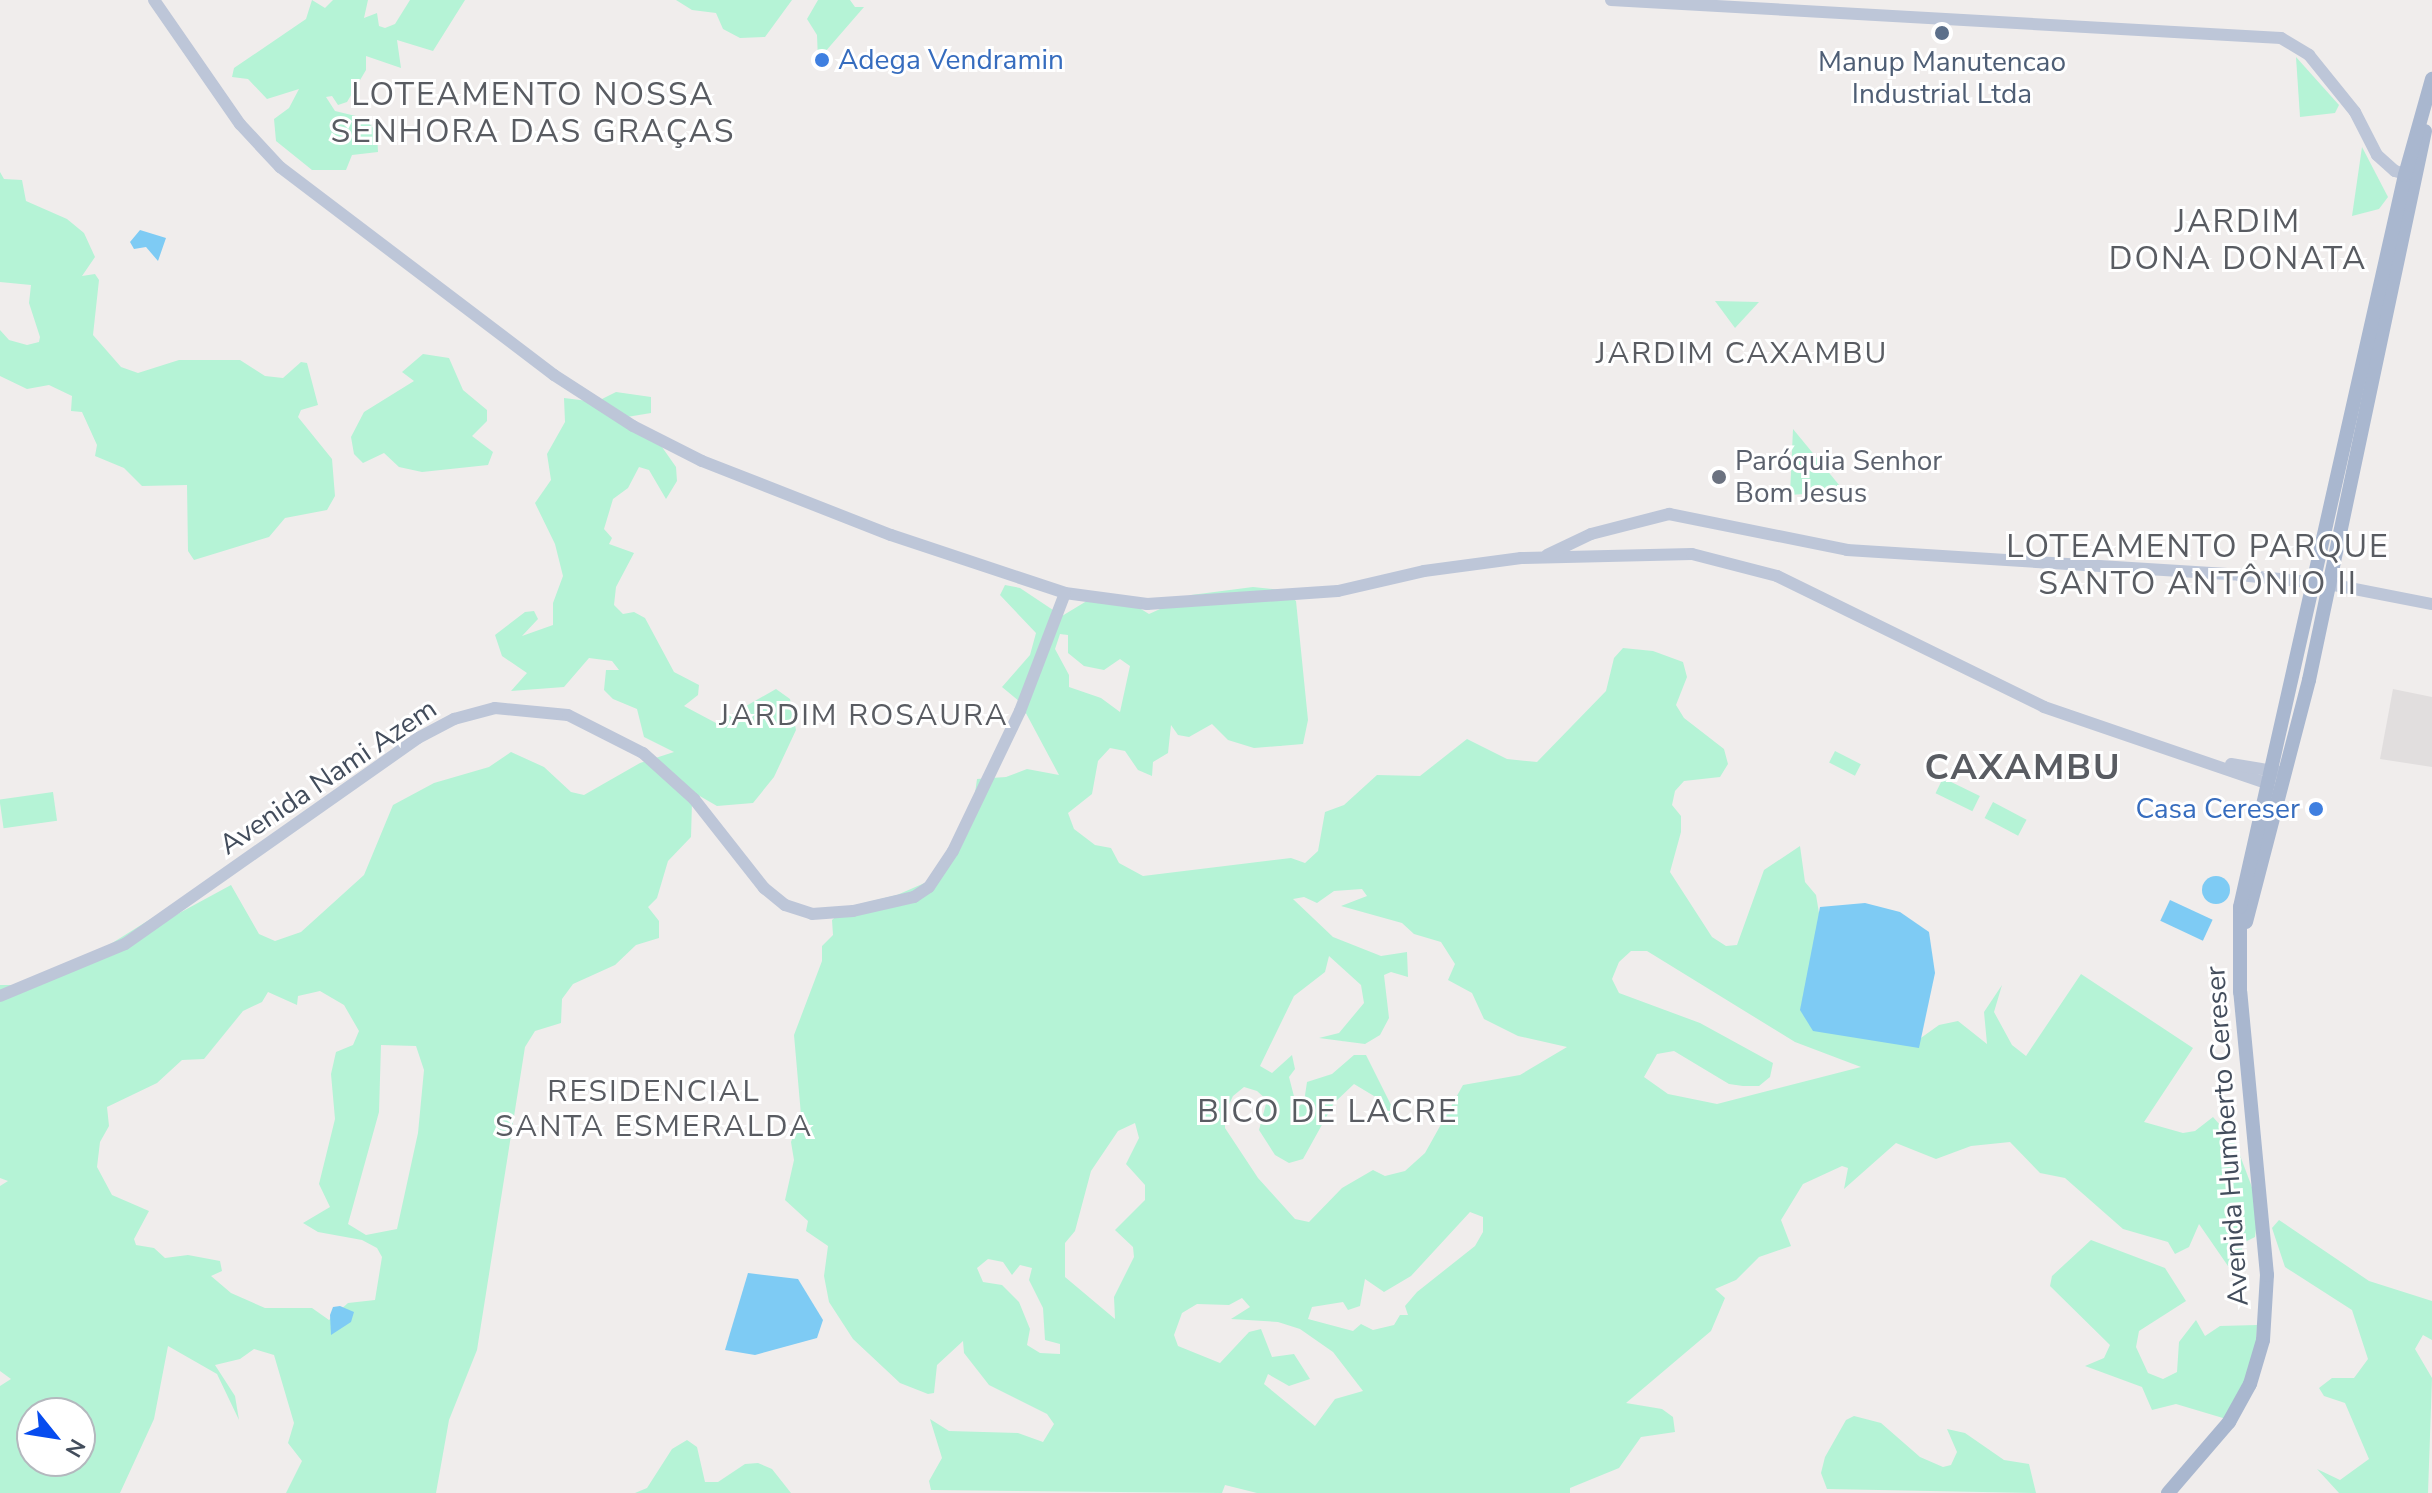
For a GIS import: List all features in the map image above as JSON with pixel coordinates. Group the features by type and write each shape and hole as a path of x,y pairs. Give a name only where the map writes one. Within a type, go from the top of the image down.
{"main road":[{"path":"154,0 233,115 280,167 554,375 633,426 702,461 891,535 1065,593 1147,604 1308,593 1424,571 1544,557 1661,551 1756,568 2044,707 2200,759 2273,775"},
{"path":"1611,0 2281,38 2309,55 2355,112 2377,155 2410,176"},
{"name":"Avenida Humberto Cereser","path":"2273,775 2313,582 2432,81"},
{"name":"Avenida Humberto Cereser","path":"2168,1493 2239,1406 2258,1359 2266,1318 2267,1275 2240,992 2243,888 2329,584 2410,176"},
{"path":"1544,557 1591,534 1669,514 1847,550 2313,582 2432,604"},
{"name":"Avenida Nami Azem","path":"0,996 125,944 418,738 454,719 495,708 568,715 643,753 694,799 764,888 785,905 812,914 853,911 914,897 929,887 953,851 1020,711 1065,593"}],"shaded area":[{"path":"2393,689 2432,697 2432,767 2380,759"}],"green space":[{"path":"312,0 325,8 333,0 368,0 364,18 377,13 379,26 385,28 395,24 410,0 465,0 433,51 397,40 401,68 366,56 366,70 347,102 338,105 332,96 326,97 335,111 364,118 377,132 378,152 352,155 346,170 312,170 276,141 274,119 289,108 299,89 267,99 248,79 232,77 234,68 306,19"},
{"path":"676,0 792,0 765,37 740,38 723,29 716,13 692,10"},
{"path":"818,0 850,0 855,7 864,7 818,60 817,35 807,19"},
{"path":"2296,57 2339,105 2335,113 2300,117"},
{"path":"2362,147 2388,197 2379,209 2352,216"},
{"path":"0,172 4,179 22,180 26,201 67,219 84,233 95,257 82,276 95,274 99,280 93,335 121,367 138,373 179,360 240,360 265,376 283,378 301,362 307,363 318,405 301,410 298,417 332,459 335,496 327,510 285,518 269,537 194,560 188,551 187,485 142,486 124,468 95,456 97,445 82,412 71,411 72,396 49,385 27,389 0,376 0,330 9,340 27,345 39,342 40,337 29,303 31,285 0,282"},
{"path":"1715,301 1759,302 1735,328"},
{"path":"423,354 449,358 463,390 487,410 487,421 472,436 493,452 488,465 422,472 399,467 384,453 363,463 354,454 351,437 364,412 414,381 402,372"},
{"path":"616,392 651,397 651,413 627,417 662,447 676,467 677,481 666,499 649,470 639,467 628,488 613,499 604,529 612,538 609,544 634,553 616,587 614,605 623,614 634,612 645,618 674,672 699,685 698,695 684,706 716,723 776,689 790,699 796,730 774,777 753,803 717,806 698,795 692,802 691,837 668,861 657,898 648,907 659,921 659,938 636,945 615,965 573,984 562,999 561,1023 535,1031 525,1047 477,1350 449,1420 436,1493 286,1493 302,1461 288,1443 294,1423 274,1355 254,1349 240,1359 215,1365 235,1396 239,1420 217,1374 168,1346 154,1419 120,1493 0,1493 0,1386 11,1379 0,1371 0,1186 8,1181 0,1178 0,985 13,985 101,950 157,915 172,917 231,885 259,934 275,941 301,932 364,875 393,805 434,783 489,767 511,752 544,767 571,792 584,795 640,763 674,752 644,737 637,709 613,699 604,690 606,670 619,670 612,661 589,658 564,687 511,691 527,673 502,656 495,635 525,612 534,611 538,619 522,636 553,625 553,603 563,576 555,544 535,503 551,480 547,454 565,422 564,398 596,402","holes":["320,991 344,1005 359,1031 353,1045 336,1052 331,1074 335,1119 319,1184 330,1207 303,1223 318,1232 362,1240 377,1248 382,1257 375,1300 348,1303 329,1320 312,1308 265,1308 231,1293 211,1276 222,1271 220,1261 188,1255 165,1258 154,1248 136,1245 134,1239 149,1211 112,1195 97,1167 100,1142 109,1126 107,1107 157,1083 182,1060 204,1059 243,1011 262,1002 268,992 297,1005 298,996","381,1045 416,1046 424,1070 418,1133 397,1229 366,1235 348,1224 379,1112"]},
{"path":"1793,429 1844,491 1790,495"},
{"path":"1005,585 1020,588 1062,616 1090,599 1136,606 1149,614 1191,595 1253,587 1283,590 1296,601 1308,720 1303,744 1254,748 1228,740 1212,724 1189,737 1178,735 1171,725 1168,753 1153,762 1152,776 1138,770 1125,751 1110,748 1098,761 1092,794 1068,813 1074,829 1095,845 1111,848 1119,863 1143,876 1291,858 1305,863 1318,851 1325,812 1344,805 1377,775 1420,776 1467,739 1507,759 1537,762 1606,691 1614,658 1623,648 1653,651 1683,662 1687,677 1676,705 1684,718 1724,749 1728,764 1720,777 1684,781 1675,791 1672,805 1681,816 1681,832 1670,872 1712,937 1726,946 1737,945 1764,870 1800,846 1805,882 1816,895 1823,937 1918,1040 1939,1025 1958,1021 1987,1044 1984,1012 2002,985 1994,1012 2012,1045 2026,1056 2081,974 2193,1048 2144,1122 2183,1133 2195,1131 2213,1117 2235,1142 2259,1206 2255,1237 2241,1244 2247,1270 2228,1266 2199,1224 2189,1247 2175,1254 2168,1242 2123,1229 2065,1178 2040,1173 2010,1142 1971,1146 1936,1159 1896,1143 1844,1189 1848,1168 1842,1166 1803,1184 1781,1220 1791,1246 1759,1257 1736,1280 1715,1289 1725,1298 1711,1331 1626,1403 1662,1409 1673,1417 1675,1432 1641,1437 1619,1468 1570,1488 1570,1493 1257,1493 1225,1485 1222,1493 931,1490 929,1481 942,1458 930,1419 949,1431 1018,1433 1043,1442 1054,1424 1047,1414 989,1385 964,1353 963,1341 937,1365 934,1393 928,1394 900,1383 853,1339 829,1302 824,1276 828,1246 806,1231 808,1221 785,1200 794,1160 791,1142 801,1115 794,1035 822,961 822,946 833,935 832,920 847,907 897,895 943,875 970,829 977,779 1006,777 1027,769 1059,775 1020,702 1002,687 1030,655 1036,633 1000,595","holes":["1060,634 1068,635 1068,653 1084,666 1104,670 1120,659 1130,666 1120,712 1101,698 1069,687 1069,675 1055,649","1362,889 1367,896 1341,906 1402,923 1414,934 1441,942 1455,964 1448,980 1472,993 1484,1019 1518,1036 1567,1047 1520,1075 1463,1085 1425,1153 1405,1171 1385,1176 1373,1170 1342,1188 1309,1222 1295,1219 1258,1178 1225,1128 1225,1113 1233,1096 1244,1087 1257,1091 1267,1100 1259,1130 1275,1155 1289,1163 1303,1159 1334,1103 1354,1084 1379,1099 1386,1117 1395,1113 1366,1055 1354,1055 1332,1074 1307,1082 1304,1102 1297,1108 1289,1077 1295,1069 1292,1055 1272,1073 1260,1066 1294,996 1325,972 1329,956 1361,985 1364,1003 1339,1033 1319,1038 1365,1044 1380,1035 1389,1018 1384,975 1391,972 1408,977 1407,952 1381,956 1333,937 1293,899 1304,897 1317,903 1334,891","1631,951 1647,951 1795,1042 1861,1067 1717,1104 1668,1094 1644,1077 1657,1054 1674,1051 1729,1084 1743,1086 1759,1086 1770,1077 1773,1063 1700,1023 1619,993 1612,979 1619,962","1135,1123 1139,1138 1126,1164 1145,1185 1145,1200 1115,1230 1133,1247 1134,1257 1114,1297 1115,1319 1065,1277 1065,1243 1075,1231 1091,1171 1118,1131","1470,1212 1483,1217 1483,1232 1475,1246 1417,1292 1405,1306 1408,1315 1400,1315 1394,1325 1373,1330 1361,1324 1353,1331 1308,1319 1312,1307 1343,1302 1348,1310 1360,1306 1365,1279 1384,1292 1411,1276","988,1259 1003,1262 1012,1275 1020,1265 1032,1268 1029,1280 1043,1308 1045,1340 1060,1344 1060,1354 1040,1353 1027,1345 1030,1329 1019,1302 1002,1285 983,1282 977,1268","1242,1298 1250,1307 1231,1319 1278,1322 1300,1329 1333,1352 1363,1391 1335,1399 1315,1426 1264,1384 1268,1374 1289,1386 1310,1379 1294,1354 1272,1357 1261,1329 1249,1332 1220,1363 1178,1346 1174,1335 1182,1313 1197,1304 1229,1305"]},
{"path":"1835,751 1861,764 1855,776 1829,763"},
{"path":"1943,778 1980,796 1972,811 1936,793"},
{"path":"53,792 57,821 4,828 0,799"},
{"path":"1993,802 2027,820 2018,836 1985,818"},
{"path":"2279,1220 2369,1281 2432,1301 2432,1340 2423,1335 2415,1349 2432,1378 2428,1493 2339,1493 2317,1469 2340,1480 2369,1459 2345,1403 2324,1396 2319,1388 2332,1378 2354,1378 2368,1359 2352,1310 2285,1267 2272,1228"},
{"path":"2091,1240 2165,1268 2186,1301 2139,1331 2136,1347 2148,1373 2163,1379 2177,1372 2179,1342 2196,1320 2205,1336 2220,1326 2257,1325 2256,1346 2233,1421 2176,1404 2152,1410 2142,1387 2085,1366 2104,1358 2110,1345 2050,1286 2052,1276"},
{"path":"1854,1416 1881,1423 1920,1457 1943,1467 1951,1465 1957,1452 1947,1429 1965,1433 2004,1460 2029,1464 2036,1493 1827,1489 1821,1473 1825,1457 1846,1420"},
{"path":"687,1440 697,1447 705,1482 718,1482 745,1464 758,1463 772,1469 791,1493 635,1493 647,1488 672,1449"}],"water":[{"path":"140,230 166,238 158,261 146,247 134,249 130,242"},
{"path":"2216,876 2226,880 2230,890 2226,900 2216,904 2206,900 2202,890 2206,880"},
{"path":"2170,900 2213,920 2203,941 2160,921"},
{"path":"1865,903 1900,912 1929,932 1935,973 1919,1048 1813,1031 1800,1010 1820,907"},
{"path":"748,1273 798,1279 823,1320 817,1338 755,1355 725,1350"},
{"path":"340,1306 354,1312 351,1322 331,1335 330,1315 333,1307"}],"place":[{"name":"Manup Manutencao Industrial Ltda","path":"1942,33"},
{"name":"Adega Vendramin","path":"822,60"},
{"name":"Paróquia Senhor Bom Jesus","path":"1719,477"},
{"name":"Casa Cereser","path":"2316,809"}],"district":[{"name":"LOTEAMENTO NOSSA SENHORA DAS GRAÇAS","path":"533,114"},
{"name":"JARDIM DONA DONATA","path":"2238,242"},
{"name":"JARDIM CAXAMBU","path":"1742,354"},
{"name":"LOTEAMENTO PARQUE SANTO ANTÔNIO II","path":"2198,566"},
{"name":"JARDIM ROSAURA","path":"864,716"},
{"name":"CAXAMBU","path":"2023,768"},
{"name":"RESIDENCIAL SANTA ESMERALDA","path":"654,1109"},
{"name":"BICO DE LACRE","path":"1328,1112"}]}
